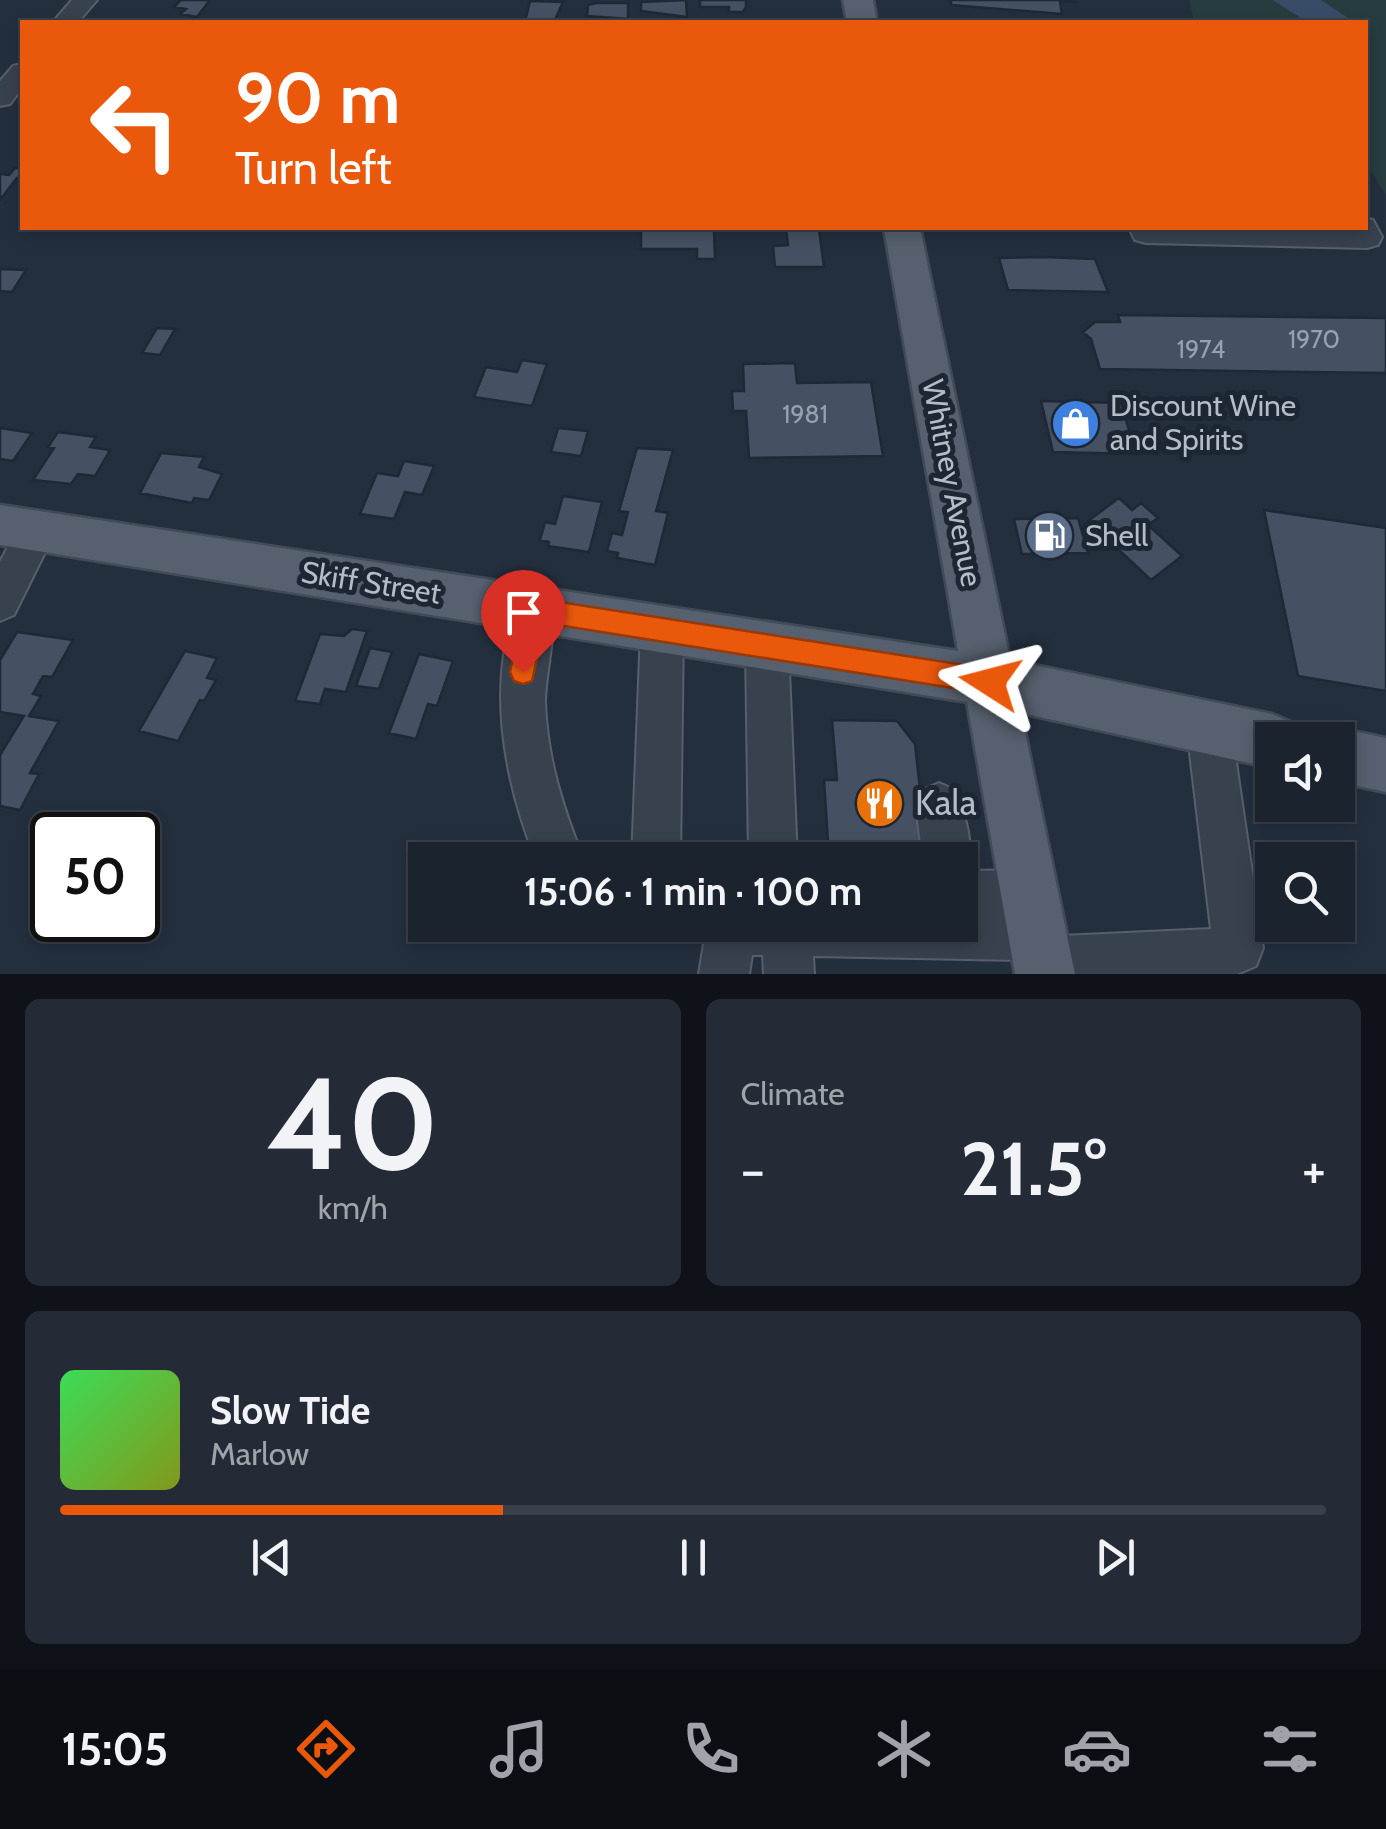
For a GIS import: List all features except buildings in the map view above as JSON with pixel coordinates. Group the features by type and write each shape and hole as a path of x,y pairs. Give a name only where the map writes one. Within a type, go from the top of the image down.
{"main road":[{"name":"Whitney Avenue","path":"902,230 1038,941"},
{"name":"Skiff Street","path":"18,528 990,682 1255,738"},
{"path":"1355,759 1386,765"}],"street":[{"path":"68,20 85,0"},
{"path":"0,98 20,74"},
{"path":"1146,232 1367,236 1363,230"},
{"path":"0,602 18,528"},
{"path":"534,610 523,672 526,737 542,822 551,842"},
{"path":"656,842 662,630"},
{"path":"767,646 773,842"},
{"path":"724,974 730,930 788,952 1038,941 1163,966 1227,954 1238,948 1208,728"},
{"path":"939,806 944,842"},
{"path":"978,906 1038,941"}],"green space":[{"path":"1189,0 1386,0 1386,195 1368,167 1368,20 1194,20"}],"water":[{"path":"1273,0 1321,0 1351,20 1304,20"}],"place":[{"name":"Discount Wine and Spirits","path":"1075,423"},
{"name":"Shell","path":"1050,536"},
{"name":"Kala","path":"880,803"}],"route":[{"path":"523,672 534,610 990,682"}]}
